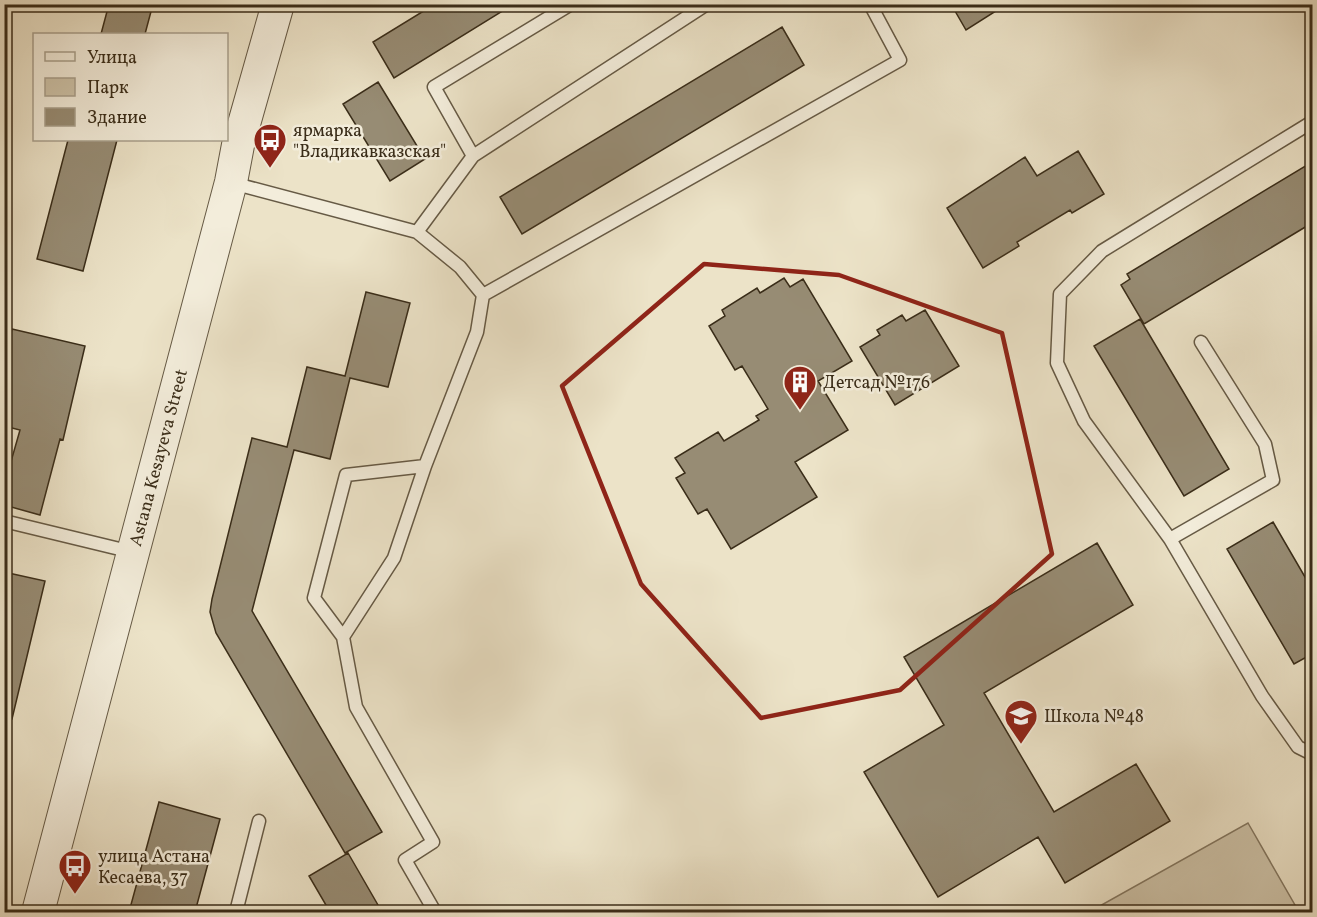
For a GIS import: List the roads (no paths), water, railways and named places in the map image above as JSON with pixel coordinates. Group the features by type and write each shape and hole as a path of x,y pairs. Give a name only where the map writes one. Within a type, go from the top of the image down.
{"street":[{"name":"Astana Kesayeva Street","path":"38,912 231,182 238,145 278,4"}],"lane":[{"path":"473,156 434,87 571,4"},
{"path":"417,232 473,156 707,4"},
{"path":"483,295 900,60 870,4"},
{"path":"1312,122 1102,251 1060,294 1057,363 1084,421 1170,539 1262,696 1298,747 1312,754"},
{"path":"231,182 417,232 460,267 483,295 477,332 425,466 394,558 343,637"},
{"path":"1170,539 1273,480 1265,444 1201,342"},
{"path":"425,466 346,475 314,598 343,637 356,707 433,842 405,860 435,912"},
{"path":"4,521 133,552"},
{"path":"236,912 259,821"}],"place":[{"name":"ярмарка \"Владикавказская\"","path":"270,169"},
{"name":"Детсад №176","path":"800,411"},
{"name":"Школа №48","path":"1021,745"},
{"name":"улица Астана Кесаева, 37","path":"75,895"}]}
